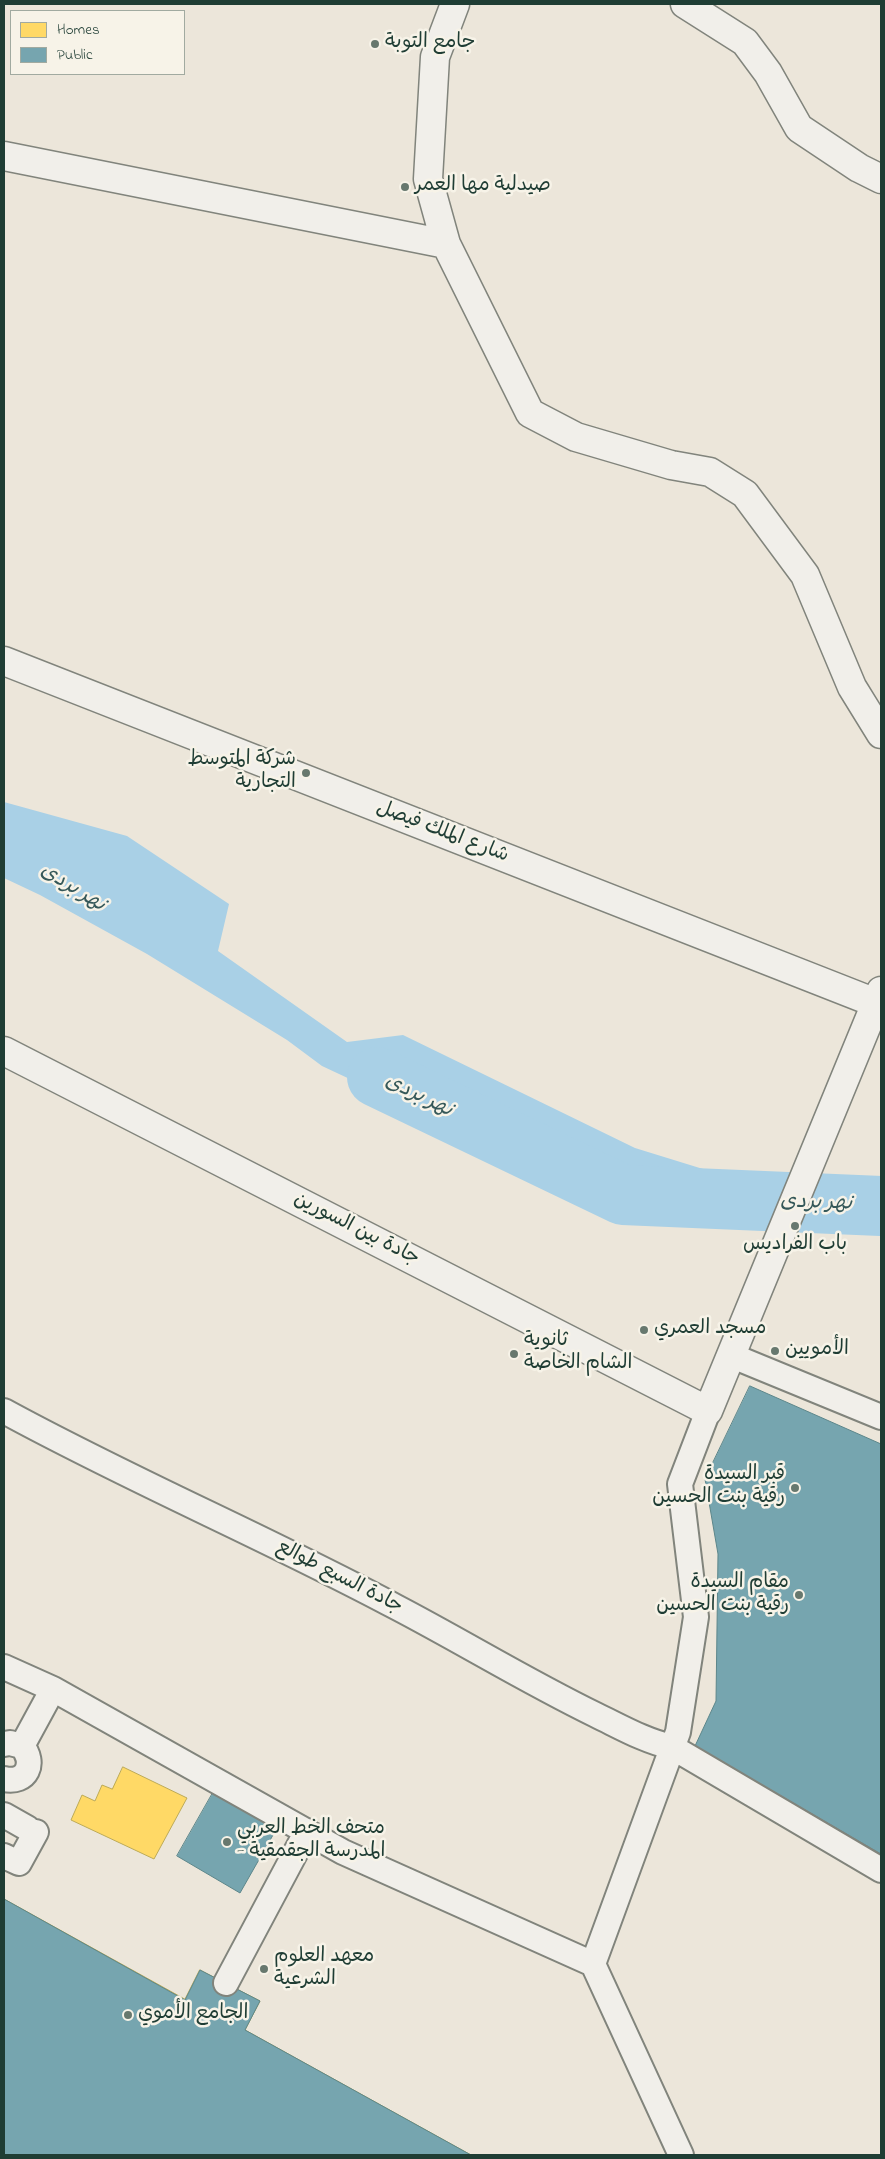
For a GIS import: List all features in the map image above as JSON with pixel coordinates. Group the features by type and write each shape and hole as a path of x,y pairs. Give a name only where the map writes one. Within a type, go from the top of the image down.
{"street":[{"path":"454,4 435,57 428,179 446,244 530,412 576,437 671,465 710,472 745,494 805,575 852,687 881,734"},
{"path":"685,4 745,42 768,73 799,128 859,168 881,179"},
{"path":"4,156 446,244"},
{"name":"شارع الملك فيصل","path":"4,661 880,1000"},
{"path":"593,1964 678,1732 696,1617 680,1484 730,1355 880,1000"},
{"name":"جادة بين السورين","path":"4,1051 708,1411"},
{"path":"730,1355 881,1417"},
{"name":"جادة السبع طوالع","path":"4,1411 60,1441 325,1569 475,1648 563,1699 652,1742 672,1747 881,1870"},
{"path":"4,1667 53,1689 343,1852 593,1964 681,2155"},
{"path":"4,1779 14,1780 20,1778 28,1768 29,1756 13,1745 53,1689"},
{"path":"4,1815 32,1830 20,1863 4,1856"},
{"path":"226,1983 307,1831"}],"water":[{"path":"4,802 127,836 229,904 218,951 347,1042 403,1035 635,1148 703,1169 715,1199 623,1195 436,1106 401,1103 322,1066 287,1040 147,954 40,895 4,878"}],"building: Homes":[{"path":"123,1767 187,1798 154,1859 71,1820 82,1795 95,1801 102,1785 112,1789"},
{"path":"4,1899 208,2012 186,2055 4,1955"},
{"path":"200,1970 260,2001 245,2030 185,2000"},
{"path":"212,1980 245,1996 232,2026 198,2009"},
{"path":"213,1983 243,1998 231,2023 200,2008"},
{"path":"217,1993 232,2001 226,2013 211,2006"},
{"path":"221,1998 227,2004 221,2010 215,2004"},
{"path":"208,2012 224,2020 202,2064 186,2055"},
{"path":"224,2020 471,2155 373,2155 202,2064"}],"building: Public":[{"name":"مقام السيدة رقية بنت الحسين","path":"750,1386 881,1444 881,1854 695,1746 716,1701 718,1554 705,1479"},
{"name":"متحف الخط العربي - المدرسة الجقمقية","path":"214,1791 277,1828 240,1893 177,1856"},
{"name":"الجامع الأموي","path":"4,1899 185,2000 200,1970 260,2001 245,2030 471,2155 4,2155"}],"waterway":[{"name":"نهر بردى","path":"377,1077 623,1195 881,1206"}],"place":[{"name":"جامع التوبة","path":"375,44"},
{"name":"صيدلية مها العمر","path":"405,187"},
{"name":"شركة المتوسط التجارية","path":"306,773"},
{"name":"باب الفراديس","path":"795,1226"},
{"name":"مسجد العمري","path":"644,1330"},
{"name":"الأمويين","path":"775,1351"},
{"name":"ثانوية الشام الخاصة","path":"514,1354"},
{"name":"قبر السيدة رقية بنت الحسين","path":"795,1488"},
{"name":"مقام السيدة رقية بنت الحسين","path":"799,1595"},
{"name":"متحف الخط العربي - المدرسة الجقمقية","path":"227,1842"},
{"name":"معهد العلوم الشرعية","path":"264,1969"},
{"name":"الجامع الأموي","path":"128,2015"}]}
